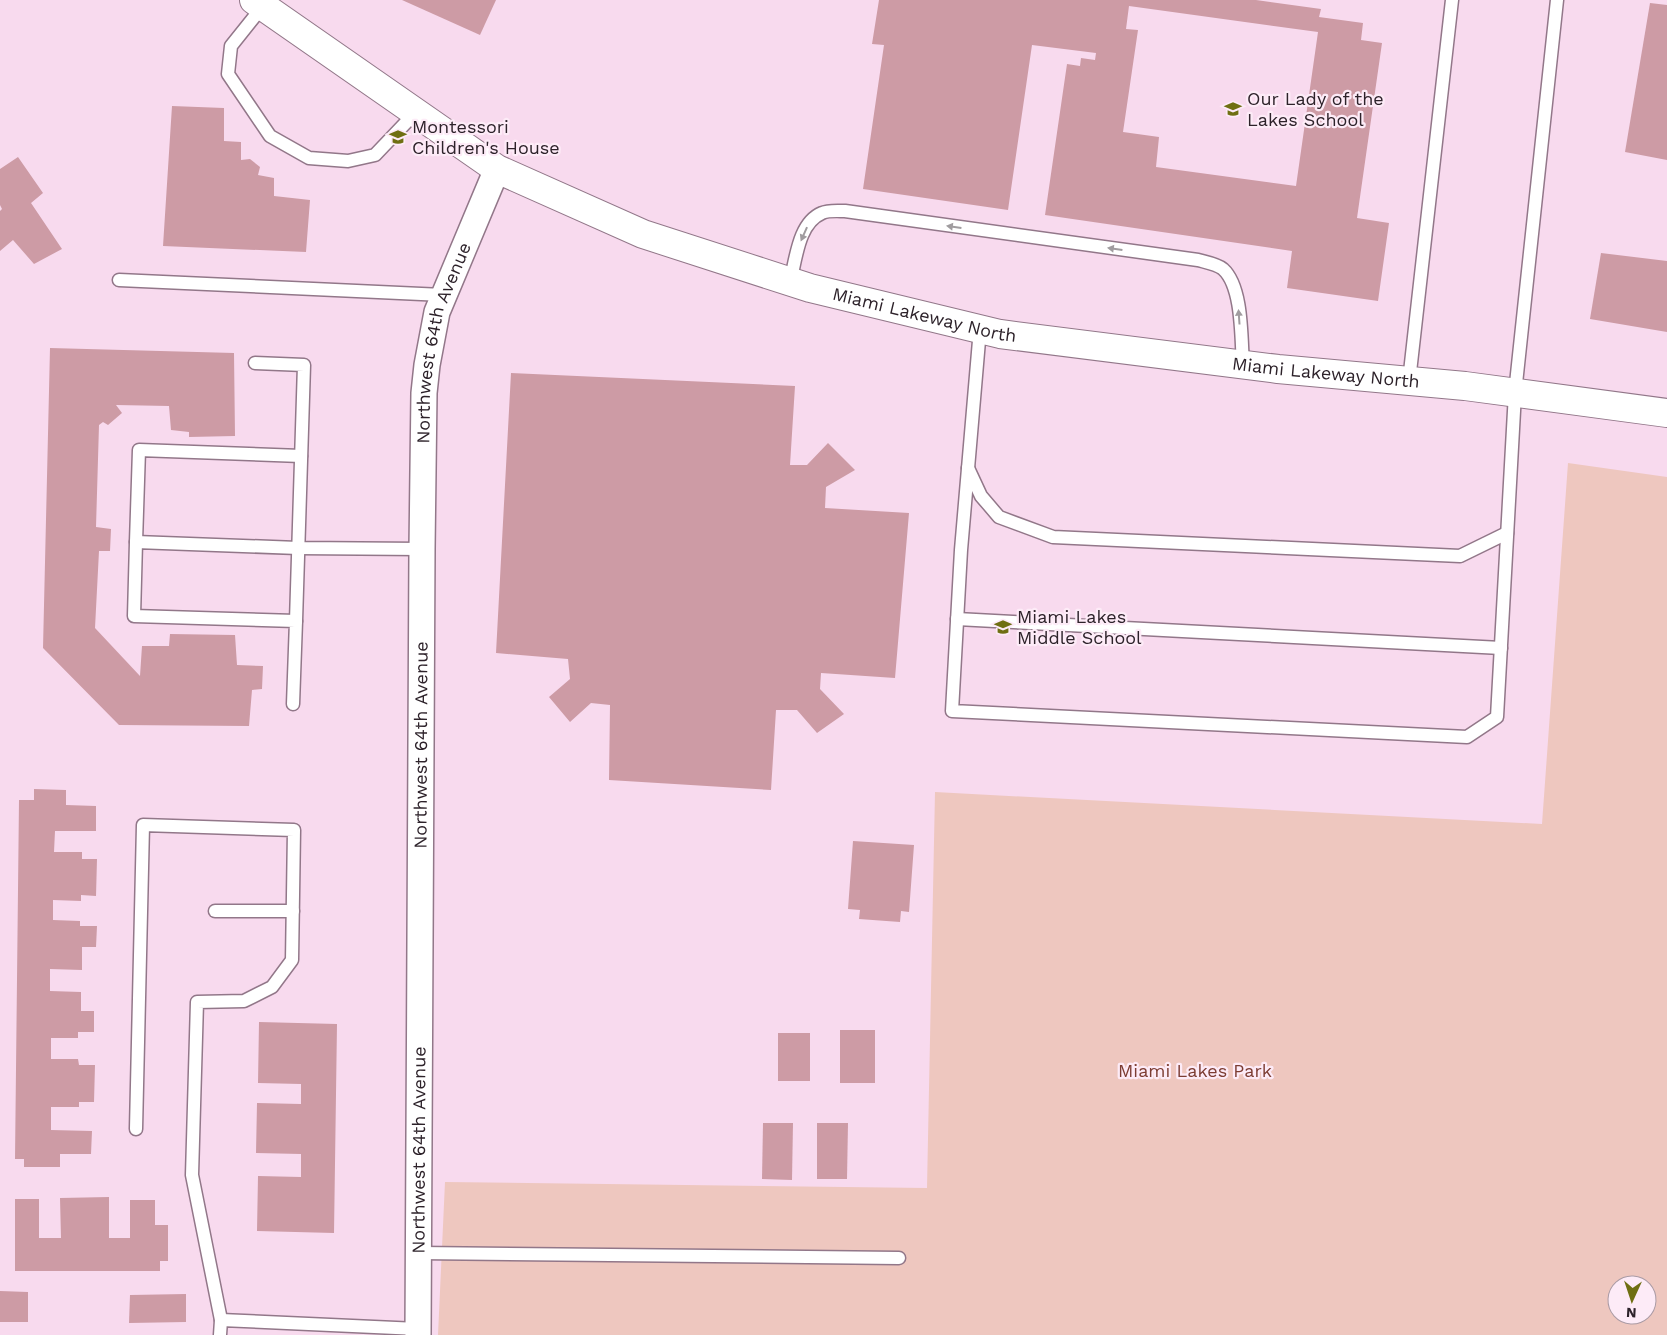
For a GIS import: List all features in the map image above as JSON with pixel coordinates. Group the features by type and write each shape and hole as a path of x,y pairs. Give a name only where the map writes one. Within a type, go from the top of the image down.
{"street":[{"name":"Miami Lakeway North","path":"259,3 497,169 643,234 810,288 1010,335 1243,365 1465,386 1667,413"},
{"name":"Northwest 64th Avenue","path":"418,1332 424,393 431,341 442,295 497,169"}],"lane":[{"path":"1409,381 1452,0"},
{"path":"980,328 960,550 952,711 1467,737 1496,718 1515,393 1557,0"},
{"path":"259,3 231,46 228,74 270,136 309,158 348,161 375,155 416,112"},
{"path":"790,282 802,236 811,220 823,212 845,211 1198,260 1222,268 1233,280 1238,300 1243,365"},
{"path":"119,280 442,295"},
{"path":"255,363 304,365 293,704"},
{"path":"296,621 134,616 136,542 139,450 301,456"},
{"path":"968,468 981,496 999,517 1053,537 1460,556 1507,533"},
{"path":"136,542 298,548 422,549"},
{"path":"957,619 1501,648"},
{"path":"136,1129 143,825 294,830 292,960 272,987 244,1001 197,1002 192,1175 221,1320 220,1335"},
{"path":"215,911 292,911"},
{"path":"419,1252 899,1258"},
{"path":"221,1320 418,1332"}],"green space":[{"name":"Miami Lakes Park","path":"1568,463 1667,477 1667,1335 438,1335 445,1182 927,1188 935,792 1542,824"}],"building":[{"path":"402,0 496,0 480,35"},
{"path":"879,0 1256,0 1321,9 1319,17 1363,23 1361,40 1382,43 1357,218 1389,223 1378,301 1287,288 1292,251 1045,215 1067,64 1080,66 1081,58 1095,60 1096,53 1032,45 1008,210 863,189 884,45 872,44","holes":["1129,6 1318,32 1296,186 1156,167 1159,137 1123,132 1138,30 1126,29"]},
{"path":"1650,3 1667,5 1667,160 1625,152"},
{"path":"172,106 224,108 224,141 241,142 241,160 250,159 260,167 258,175 274,178 274,196 310,200 306,252 163,246"},
{"path":"18,157 43,193 31,203 62,249 34,264 13,240 0,251 0,211 2,209 0,205 0,169"},
{"path":"1601,253 1667,261 1667,332 1590,319"},
{"path":"50,348 234,353 235,436 189,437 189,432 171,430 169,406 116,405 122,413 108,425 103,422 99,425 96,527 111,529 110,551 99,551 95,628 140,676 142,646 169,646 170,634 235,635 237,665 263,666 262,689 252,690 249,726 119,725 43,648"},
{"path":"511,373 795,386 790,465 807,465 828,443 855,470 826,487 825,508 909,513 895,678 821,673 820,689 844,714 817,733 797,710 776,710 771,790 609,780 610,705 591,703 570,722 549,697 570,679 568,659 496,653"},
{"path":"34,789 66,790 66,805 96,806 96,831 55,831 54,852 82,852 82,859 97,859 96,896 81,895 81,901 53,900 53,920 80,921 80,926 97,926 96,947 82,947 82,970 50,969 50,991 81,992 81,1011 94,1011 94,1032 78,1032 78,1038 51,1038 51,1059 78,1059 79,1065 95,1065 94,1102 79,1102 79,1107 51,1107 51,1130 92,1131 91,1154 60,1154 60,1167 24,1167 24,1159 15,1159 19,800 34,800"},
{"path":"853,841 914,845 909,912 901,911 900,922 859,919 860,910 848,909"},
{"path":"259,1022 337,1024 334,1233 257,1231 258,1176 301,1177 301,1154 256,1153 257,1103 301,1104 301,1084 258,1083"},
{"path":"840,1030 875,1030 875,1083 840,1083"},
{"path":"778,1033 810,1033 810,1081 778,1081"},
{"path":"763,1123 793,1123 792,1180 762,1179"},
{"path":"817,1123 848,1123 847,1179 817,1179"},
{"path":"109,1197 109,1238 130,1238 130,1200 155,1200 155,1225 168,1225 168,1261 160,1261 160,1271 15,1271 15,1199 39,1199 39,1238 61,1238 60,1198"},
{"path":"0,1291 28,1292 28,1322 0,1322"},
{"path":"186,1294 186,1322 129,1323 130,1295"}],"place":[{"name":"Our Lady of the Lakes School","path":"1233,109"},
{"name":"Montessori Children's House","path":"398,137"},
{"name":"Miami Lakes Middle School","path":"1003,627"}]}
